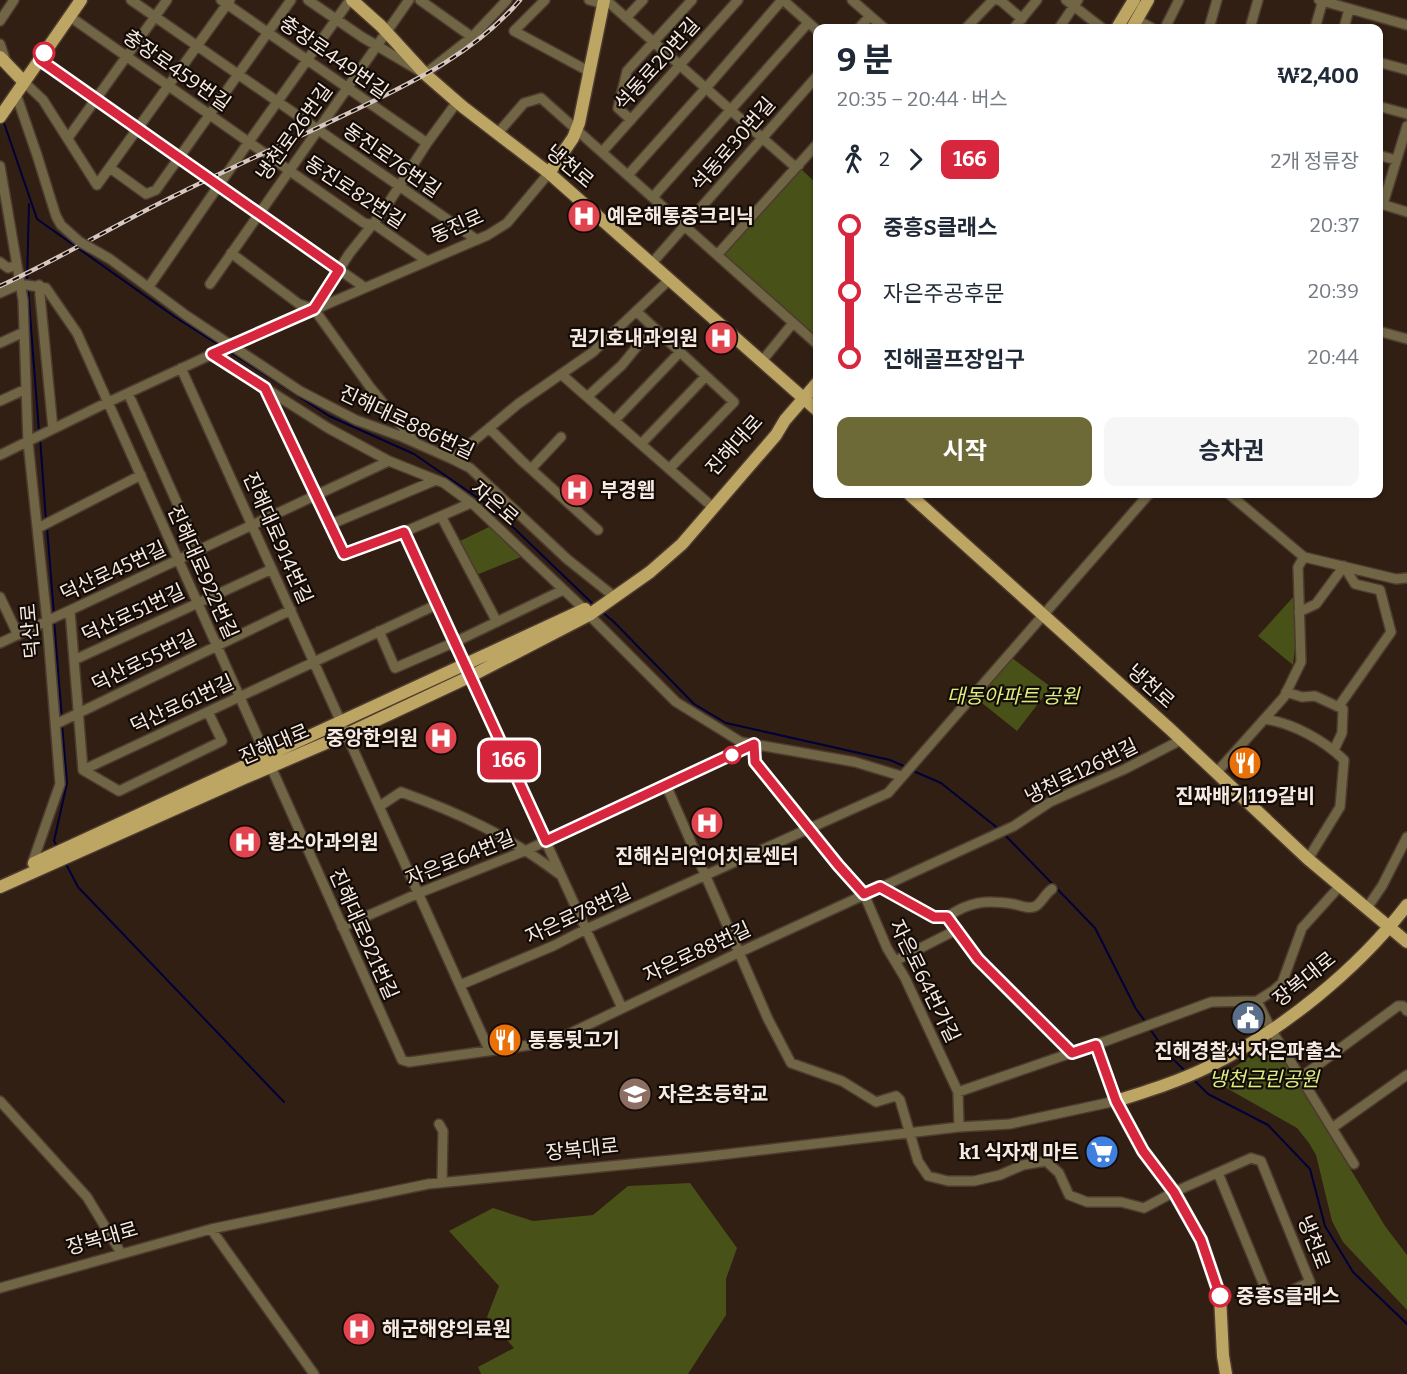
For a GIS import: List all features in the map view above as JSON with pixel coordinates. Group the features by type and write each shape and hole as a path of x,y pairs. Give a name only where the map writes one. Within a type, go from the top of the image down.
{"main road":[{"path":"0,117 81,0"},
{"name":"냉천로","path":"351,0 386,32 425,74 457,102 549,172 813,406"},
{"path":"1119,24 1134,0"},
{"path":"1135,24 1148,0"},
{"name":"동진로","path":"549,172 573,138 576,129 605,1"},
{"path":"4,62 24,82"},
{"path":"785,420 813,388"},
{"name":"진해대로","path":"606,599 676,539 769,432 785,420"},
{"name":"진해대로","path":"606,599 650,572 682,544 776,435 785,420"},
{"name":"냉천로","path":"913,498 1181,740 1339,887 1407,942"},
{"path":"588,612 606,599"},
{"name":"진해대로","path":"0,887 64,860 267,762 342,722 465,664 588,612"},
{"name":"진해대로","path":"0,878 267,762 347,734 471,676 588,612"},
{"name":"장복대로","path":"1116,1101 1174,1082 1211,1065 1272,1031 1347,971 1390,927 1407,905"},
{"path":"1116,1101 1143,1151 1174,1192 1201,1240 1220,1296 1226,1374"}],"street":[{"path":"0,21 14,0"},
{"name":"동진로76번길","path":"131,0 477,240"},
{"path":"68,138 166,0"},
{"path":"110,168 146,194 156,190 291,0"},
{"path":"308,0 336,20 425,74 472,37 507,0"},
{"path":"150,285 215,182 229,170 351,0"},
{"name":"냉천로26번길","path":"210,284 409,0"},
{"path":"420,0 472,37"},
{"path":"545,0 514,31 590,72"},
{"path":"589,0 605,1 793,165 799,165"},
{"path":"626,18 643,0"},
{"path":"631,120 618,108 627,71 692,0"},
{"name":"석동로20번길","path":"602,152 738,0"},
{"path":"628,175 782,0 813,27"},
{"path":"852,0 879,24"},
{"path":"970,24 993,0 1001,1 1022,19"},
{"path":"1018,24 1037,0"},
{"path":"1066,0 1076,3 1098,24"},
{"path":"1167,24 1179,0"},
{"path":"1210,24 1217,0"},
{"path":"1251,24 1258,0"},
{"path":"1316,24 1322,0 1407,25"},
{"path":"24,82 43,100 98,185 197,46 226,1"},
{"name":"충장로449번길","path":"226,1 268,33 427,143"},
{"path":"1062,24 1076,3"},
{"path":"1345,24 1349,9"},
{"name":"충장로459번길","path":"69,16 264,154"},
{"path":"863,24 870,16"},
{"path":"653,197 808,23"},
{"path":"0,44 4,62"},
{"path":"40,60 364,287"},
{"path":"1383,63 1407,70"},
{"name":"석동로30번길","path":"652,263 813,81"},
{"name":"진해대로886번길","path":"15,96 61,225 152,292 300,391 356,420 470,468 606,599"},
{"path":"498,133 524,103 541,98 813,341"},
{"path":"314,309 349,254 373,225 457,102"},
{"path":"1383,107 1407,114"},
{"path":"1383,197 1407,126"},
{"path":"717,255 813,149"},
{"name":"동진로82번길","path":"264,154 364,223 373,225 427,261"},
{"path":"1383,156 1396,160"},
{"name":"덕산로","path":"0,166 20,284 28,442 47,621 60,784 32,864"},
{"name":"동진로","path":"0,455 212,354 477,240 507,223 549,172"},
{"path":"1383,204 1407,212"},
{"path":"231,253 300,304 314,309 370,387 415,443"},
{"path":"0,262 8,268 17,265"},
{"path":"452,459 489,428 592,352 670,279"},
{"path":"0,293 20,284 39,285 53,429"},
{"name":"진해대로922번길","path":"39,285 46,288 77,333 105,403 141,475 267,762"},
{"path":"636,311 734,402 669,469"},
{"path":"762,361 793,323"},
{"path":"588,398 622,365 653,327"},
{"path":"0,343 24,332"},
{"path":"1383,332 1407,339"},
{"path":"614,421 680,352"},
{"name":"자은로","path":"212,354 328,428 389,461 444,483 471,502 588,612 676,702 741,742 855,762 901,776"},
{"name":"진해대로914번길","path":"181,368 489,1050"},
{"path":"561,374 708,503"},
{"path":"641,444 706,376"},
{"path":"265,388 344,554 404,532 471,502"},
{"path":"0,401 26,389"},
{"path":"128,393 198,550"},
{"path":"489,428 598,530"},
{"path":"531,469 561,437"},
{"name":"덕산로45번길","path":"0,643 389,461"},
{"path":"38,528 141,475"},
{"path":"329,525 436,480"},
{"name":"자은로78번길","path":"460,985 553,946 888,793 1146,498"},
{"path":"1234,498 1304,557 1385,576 1407,578"},
{"path":"441,516 497,622"},
{"path":"404,532 622,1008"},
{"path":"1216,773 1286,692 1301,662 1298,567 1304,557"},
{"path":"1344,566 1355,584 1380,590"},
{"path":"1299,612 1316,604 1344,566"},
{"name":"덕산로51번길","path":"74,660 272,569"},
{"path":"1334,750 1342,733 1341,708 1391,632 1380,590 1385,576"},
{"path":"379,632 395,668 563,590"},
{"path":"0,597 18,635"},
{"name":"덕산로61번길","path":"83,770 438,604"},
{"name":"덕산로55번길","path":"56,724 291,610"},
{"name":"덕산로55번길","path":"70,611 83,770"},
{"path":"1286,692 1302,697 1315,696 1341,708"},
{"path":"83,770 119,791 222,741 208,712"},
{"path":"1264,718 1282,721 1334,750 1344,760 1340,807 1308,859"},
{"name":"냉천로126번길","path":"1002,832 1050,802 1125,769 1181,740"},
{"name":"자은로64번길","path":"342,927 418,893 527,850 754,744"},
{"name":"자은로64번가길","path":"754,744 755,762 864,894 958,1092 959,1127"},
{"name":"진해대로921번길","path":"267,762 402,1060"},
{"path":"666,785 768,1019 791,1063 842,1081 876,1102 896,1096 900,1100 908,1133"},
{"path":"380,806 401,792 452,811 527,850 562,876"},
{"name":"자은로88번길","path":"402,1060 409,1062 552,1042 864,894 1002,832"},
{"path":"1367,908 1386,878 1407,837"},
{"path":"880,887 934,917 947,917 972,903 1008,903 1033,907 1052,889"},
{"path":"958,1092 1096,1045 1211,1002 1257,1001 1282,983 1302,928 1339,887"},
{"path":"947,917 978,959 1072,1053"},
{"path":"895,961 957,930"},
{"path":"1257,1001 1272,1031 1354,1164"},
{"path":"1300,1078 1398,1006 1403,1006 1407,1011"},
{"path":"1096,1045 1116,1101"},
{"path":"1332,1128 1407,1075"},
{"path":"0,1101 87,1197 121,1253"},
{"name":"장복대로","path":"0,1288 211,1228 389,1190 442,1182 702,1158 959,1127 1010,1124 1116,1101"},
{"path":"439,1124 444,1131 442,1182"},
{"name":"냉천로","path":"908,1133 918,1161 928,1176 948,1180 974,1181 1000,1175 1023,1165 1046,1161 1059,1173 1069,1195 1087,1202 1121,1202 1144,1208 1174,1192 1251,1158 1261,1161 1310,1282 1275,1298 1266,1290 1218,1173"},
{"path":"211,1228 314,1374"}],"green space":[{"path":"801,169 813,180 813,336 722,254"},
{"path":"491,526 521,557 476,575 460,541"},
{"path":"1294,596 1297,631 1293,665 1258,636"},
{"name":"대동아파트 공원","path":"1012,658 1051,687 1017,731 977,699"},
{"name":"냉천근린공원","path":"1267,1045 1275,1045 1385,1226 1407,1255 1407,1310 1343,1242 1332,1221 1316,1155 1297,1128 1214,1081"},
{"path":"690,1183 737,1248 726,1279 726,1315 688,1374 481,1374 478,1367 514,1348 487,1317 499,1286 449,1231 493,1208 533,1221 593,1215 628,1186"}],"waterway":[{"path":"3,120 37,219 175,317 222,347"},
{"path":"27,282 29,204"},
{"path":"28,288 39,432"},
{"path":"227,350 329,416 414,454 494,509 594,605"},
{"path":"40,437 46,521"},
{"path":"47,527 54,614"},
{"path":"601,611 694,704 726,723 890,760 906,767"},
{"path":"54,620 62,719"},
{"path":"58,848 54,841 67,783 62,724"},
{"path":"911,770 941,783 1000,830"},
{"path":"1004,834 1095,928 1136,1009 1147,1024"},
{"path":"66,864 78,887 284,1102"},
{"path":"1150,1029 1166,1052 1187,1073"},
{"path":"1193,1079 1208,1094 1268,1125 1310,1169 1325,1226 1353,1272 1407,1324"}],"railway":[{"path":"0,286 130,218 400,88 444,64 484,35 520,0"}],"bus line":[{"name":"166","path":"44,53 40,60 339,270 314,309 212,354 265,388 344,554 404,532 546,841 754,744 755,762 864,894 880,887 934,917 947,917 978,959 1072,1053 1096,1045 1108,1084 1116,1101 1143,1151 1174,1192 1201,1240 1220,1296"}],"place":[{"name":"예운해통증크리닉","path":"584,216"},
{"name":"권기호내과의원","path":"721,338"},
{"name":"부경웹","path":"577,490"},
{"name":"중앙한의원","path":"441,738"},
{"name":"진짜배기119갈비","path":"1245,763"},
{"name":"진해심리언어치료센터","path":"707,823"},
{"name":"황소아과의원","path":"245,842"},
{"name":"진해경찰서 자은파출소","path":"1248,1018"},
{"name":"통통뒷고기","path":"505,1040"},
{"name":"자은초등학교","path":"635,1094"},
{"name":"k1 식자재 마트","path":"1102,1152"},
{"name":"중흥S클래스","path":"1220,1296"},
{"name":"해군해양의료원","path":"359,1329"}]}
